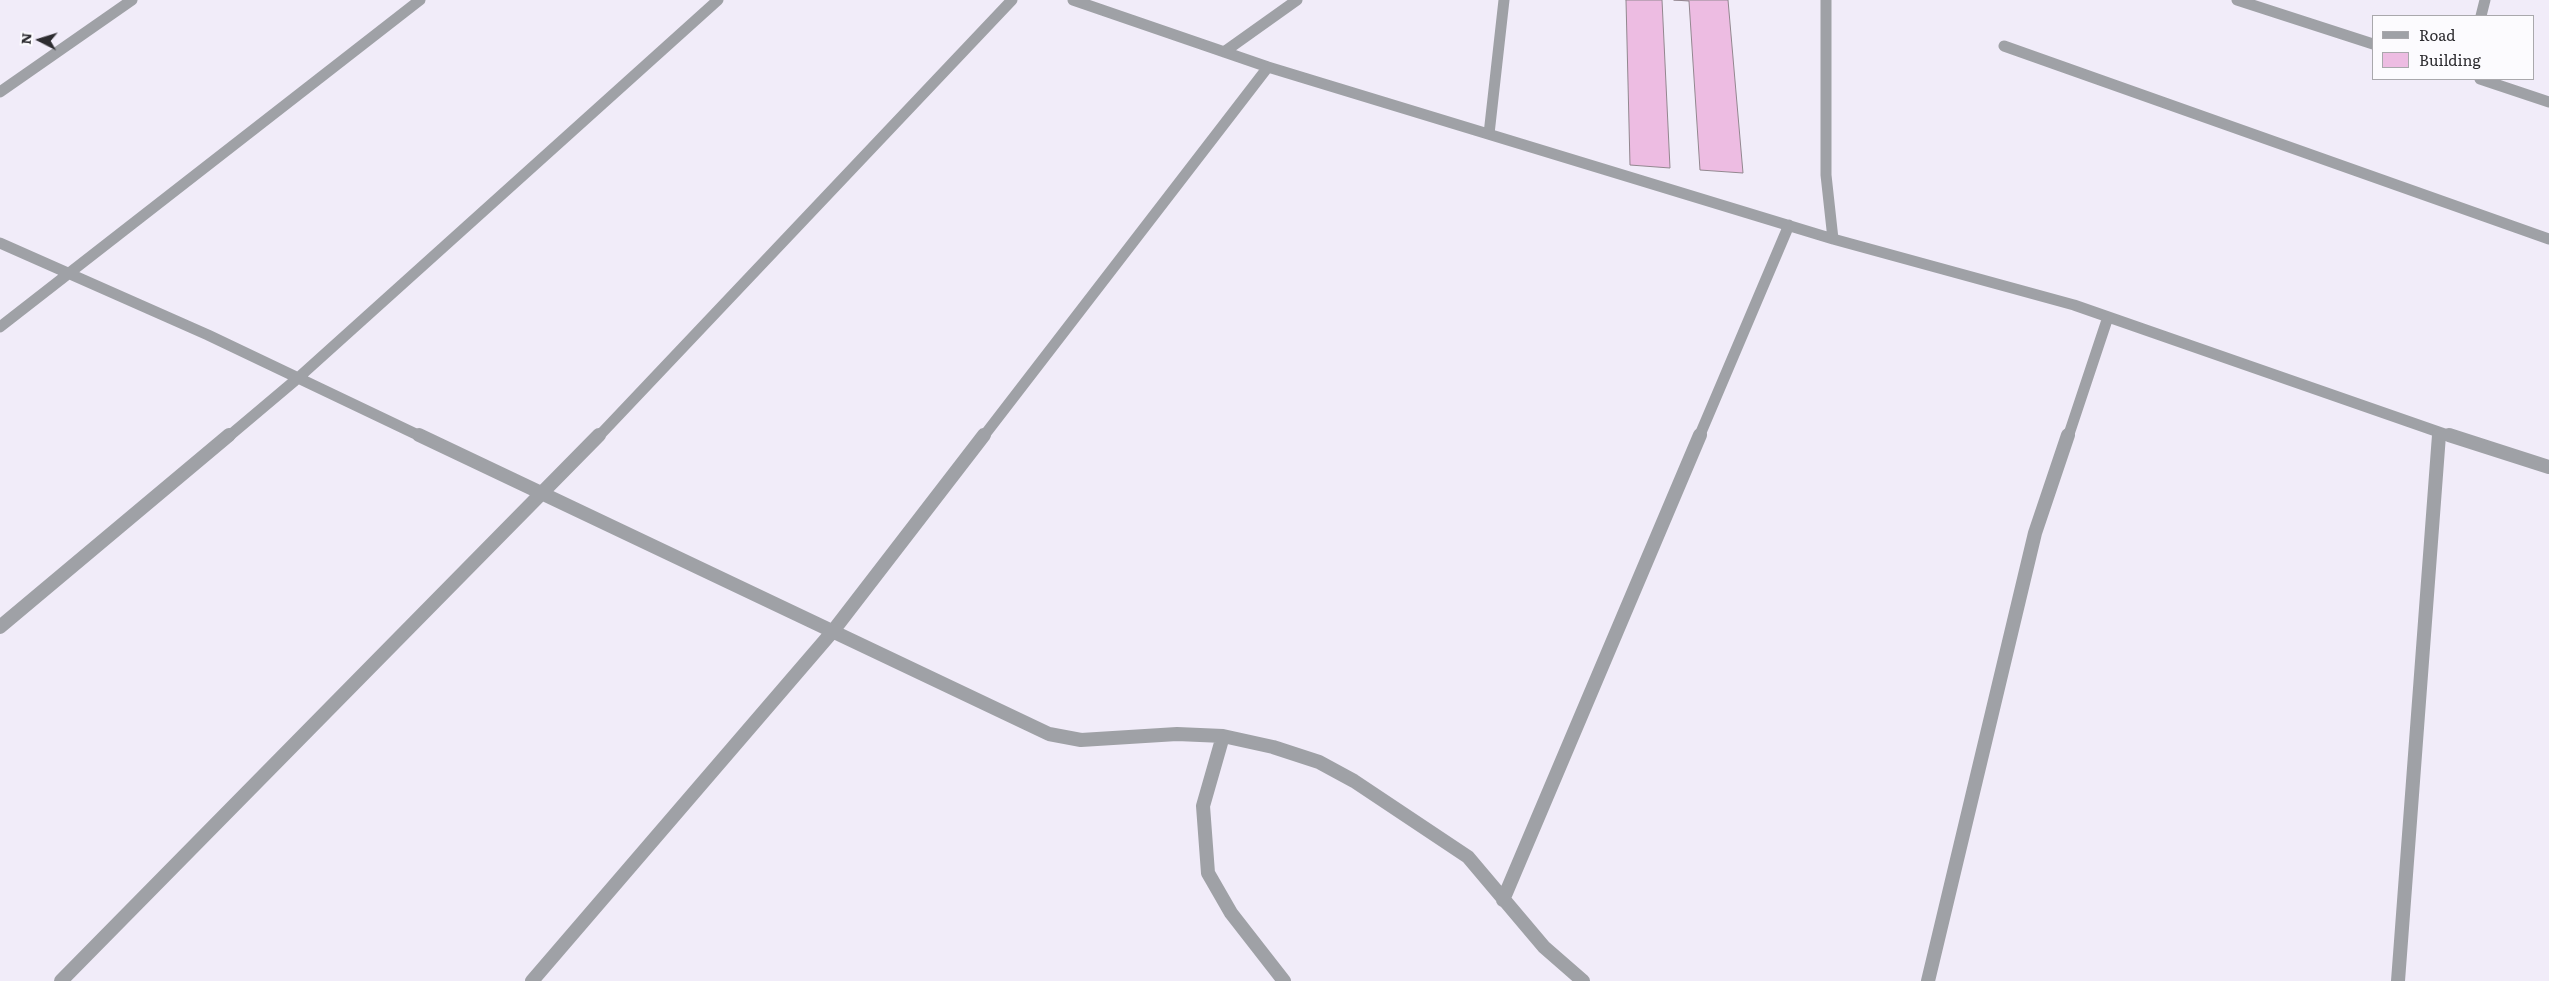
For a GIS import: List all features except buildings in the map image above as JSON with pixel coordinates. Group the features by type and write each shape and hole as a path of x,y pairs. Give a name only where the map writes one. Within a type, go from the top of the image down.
{"street":[{"path":"0,92 132,0"},
{"path":"0,327 420,0"},
{"path":"0,627 298,378 718,0"},
{"path":"61,981 543,494 1012,0"},
{"path":"1073,0 1268,67 1833,239 2074,305 2439,432 2549,467"},
{"path":"1224,52 1297,0"},
{"path":"1489,134 1504,0"},
{"path":"1826,0 1826,175 1833,239"},
{"path":"2238,0 2372,44"},
{"path":"2481,15 2485,0"},
{"path":"2004,46 2549,239"},
{"path":"532,981 833,631 1268,67"},
{"path":"2483,80 2549,102"},
{"path":"1503,900 1790,225"},
{"path":"0,243 208,335 1049,734 1081,740 1177,734 1223,736 1273,747 1319,762 1354,781 1468,857 1544,947 1583,981"},
{"path":"1928,981 2035,533 2108,318"},
{"path":"2398,981 2439,432"},
{"path":"1223,736 1203,806 1208,873 1231,913 1284,981"}]}
